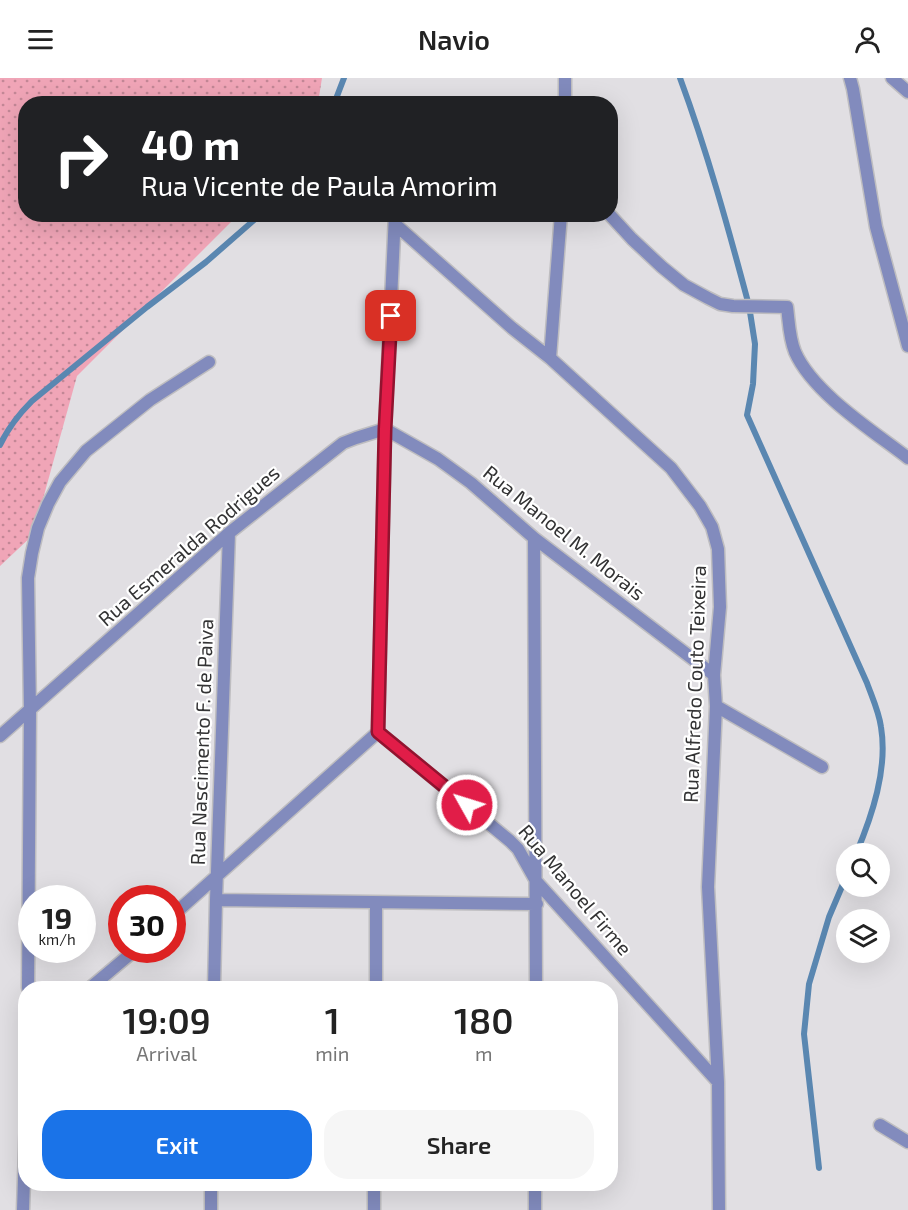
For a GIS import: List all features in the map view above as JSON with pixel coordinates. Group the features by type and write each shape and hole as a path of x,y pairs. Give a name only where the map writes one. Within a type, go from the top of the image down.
{"street":[{"path":"565,96 566,78"},
{"path":"850,78 876,227 908,346"},
{"path":"892,78 908,92"},
{"path":"186,904 378,732 385,429 395,222"},
{"name":"Rua Alfredo Couto Teixeira","path":"397,222 512,328 550,358 671,468 700,506 712,527 718,549 720,607 714,675 716,706 708,887 718,1082 719,1210"},
{"path":"550,358 560,222"},
{"path":"616,222 662,267 684,285 720,304 788,307 790,336 795,352 805,369 827,395 908,459"},
{"path":"28,981 30,711 28,578 38,528 60,482 86,451 150,400 209,362"},
{"name":"Rua Esmeralda Rodrigues","path":"0,736 229,533 343,443 385,429"},
{"name":"Rua Manoel M. Morais","path":"385,429 438,459 471,483 534,538 714,675"},
{"name":"Rua Nascimento F. de Paiva","path":"214,981 229,533"},
{"path":"534,538 536,981"},
{"path":"716,706 822,767"},
{"name":"Rua Manoel Firme","path":"378,732 518,849 536,881 718,1082"},
{"name":"Rua Manoel Firme","path":"216,900 537,904"},
{"path":"376,903 376,981"},
{"path":"98,981 120,963"},
{"path":"880,1125 908,1142"},
{"path":"23,1210 24,1191"},
{"path":"211,1191 211,1210"},
{"path":"374,1191 374,1210"},
{"path":"535,1191 535,1210"}],"shaded area":[{"path":"0,78 322,78 319,96 18,96 18,222 231,222 77,376 33,535 0,566"}],"waterway":[{"path":"337,96 344,78"},
{"path":"680,78 708,161 748,302"},
{"path":"0,445 14,421 32,401 206,262 252,222"},
{"path":"750,312 755,344 753,384 747,415 867,683 880,721 883,743 880,776 873,808 860,843"},
{"path":"819,1168 804,1034 809,984 829,917 838,897"}],"route":[{"path":"391,316 385,429 378,732 467,805"}]}
